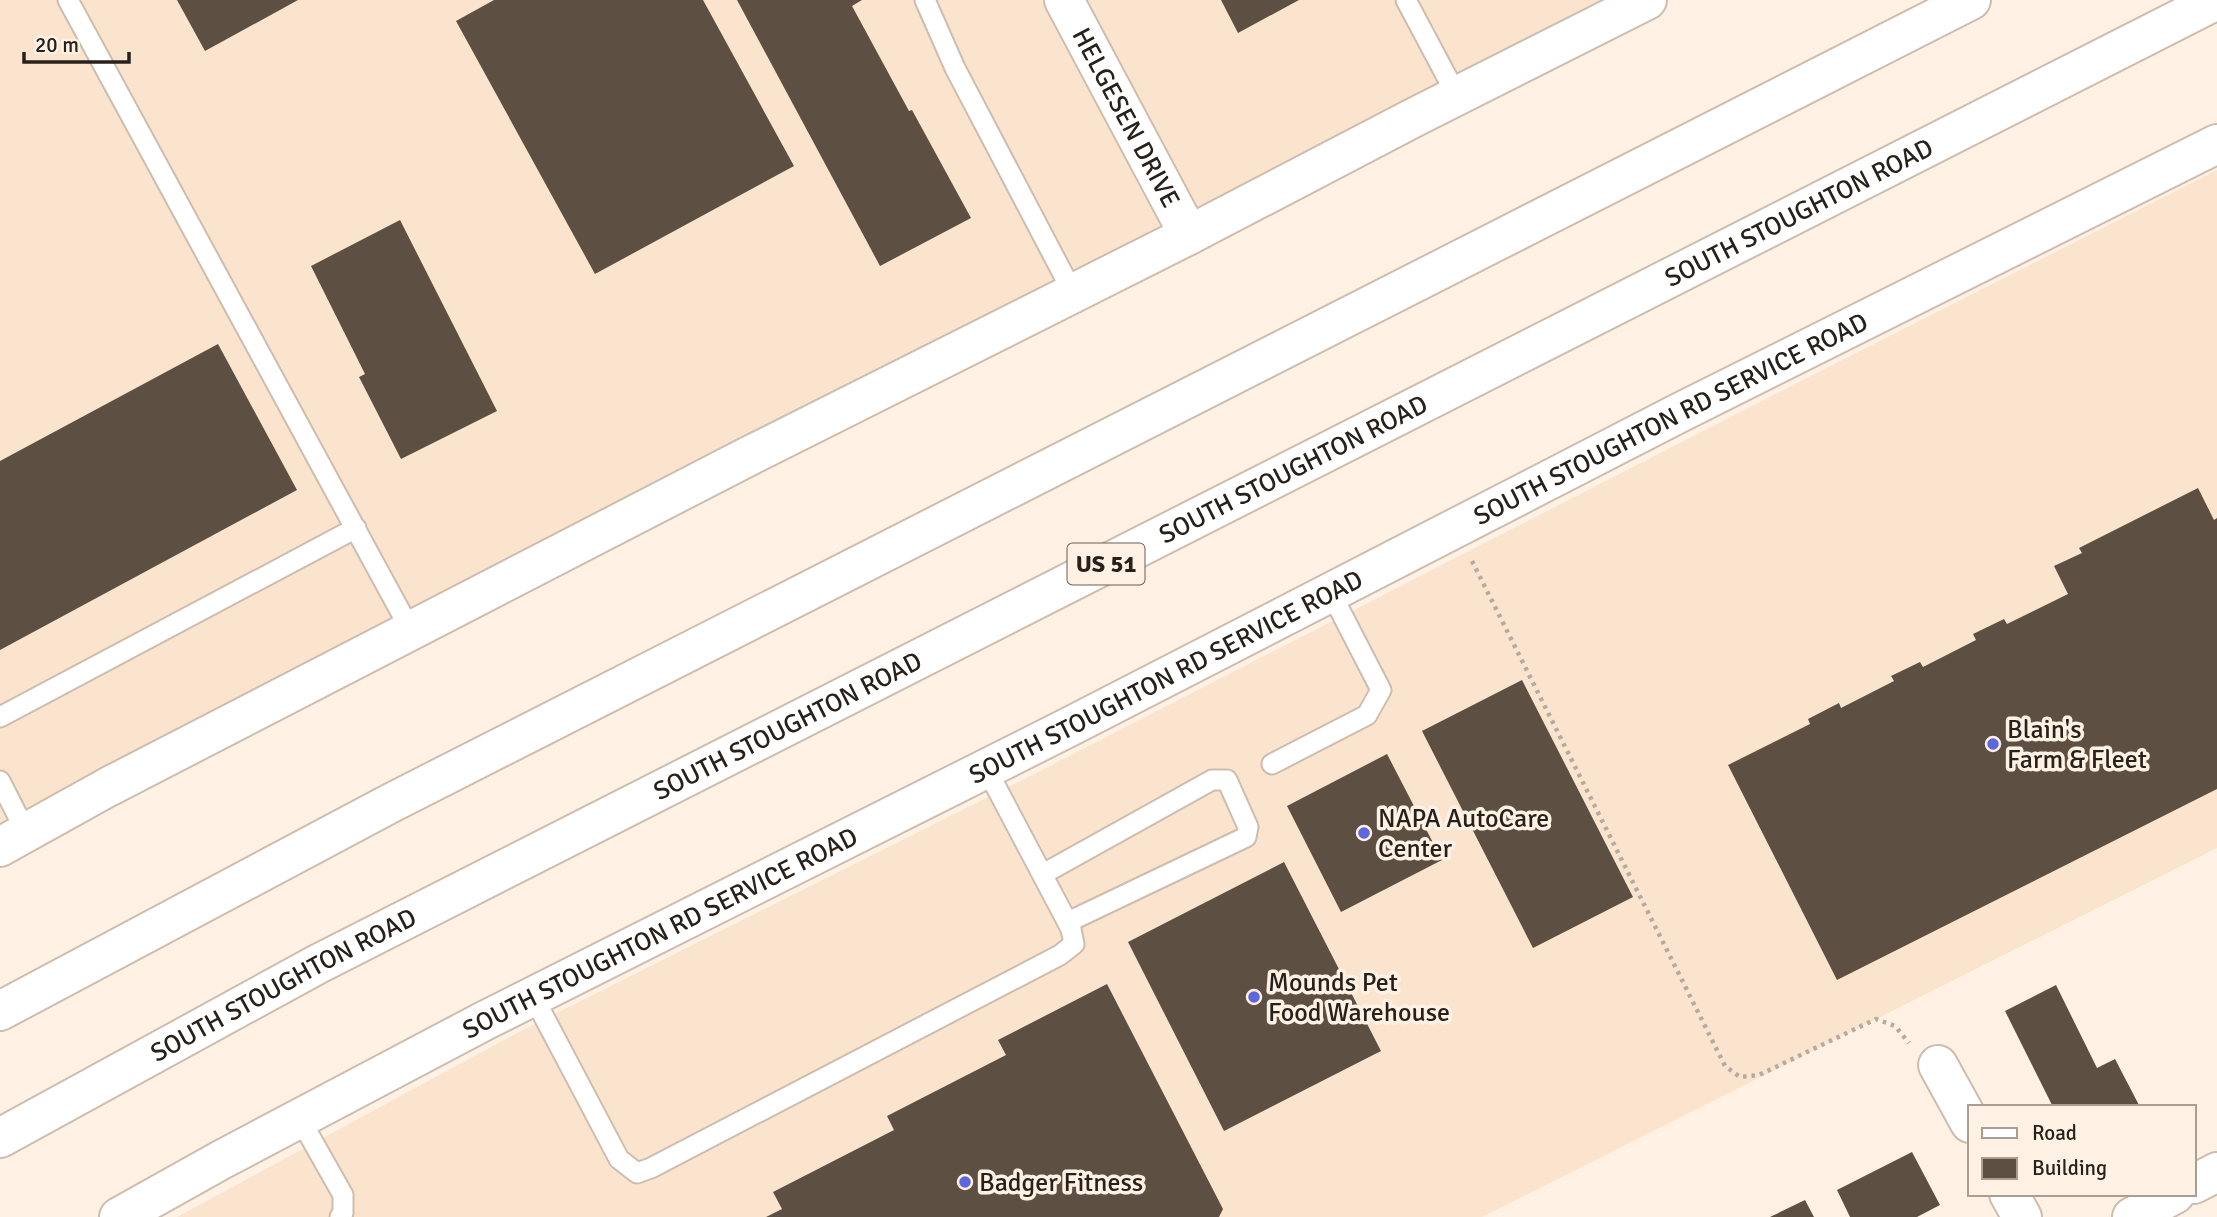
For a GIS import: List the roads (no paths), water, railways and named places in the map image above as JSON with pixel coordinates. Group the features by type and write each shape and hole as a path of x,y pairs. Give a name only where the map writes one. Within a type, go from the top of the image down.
{"main road":[{"name":"HELGESEN DRIVE","path":"1064,0 1189,235"},
{"path":"13,840 108,787 735,463 1189,235 1647,0"},
{"path":"0,1011 391,803 1971,0"},
{"name":"SOUTH STOUGHTON ROAD","path":"0,1138 318,964 2217,0"},
{"name":"SOUTH STOUGHTON RD SERVICE ROAD","path":"119,1217 221,1160 533,996 1331,593 1679,413 2217,144"},
{"path":"1938,1065 1968,1119"},
{"path":"2196,1183 2217,1172"},
{"path":"2010,1196 2022,1217"},
{"path":"2132,1217 2171,1196"}],"lane":[{"path":"68,0 411,631"},
{"path":"925,0 955,68 1073,293"},
{"path":"1406,0 1457,96"},
{"path":"0,717 356,528"},
{"path":"1272,764 1367,715 1381,690 1331,593"},
{"path":"533,996 619,1159 637,1173 651,1168 1060,955 1074,944 1068,922 986,768"},
{"path":"1043,874 1212,780 1227,780 1248,827 1246,837 1068,922"},
{"path":"0,782 13,840"},
{"path":"300,1119 343,1195 343,1213 340,1217"}],"place":[{"name":"Blain's Farm & Fleet","path":"1993,744"},
{"name":"NAPA AutoCare Center","path":"1364,833"},
{"name":"Mounds Pet Food Warehouse","path":"1254,997"},
{"name":"Badger Fitness","path":"965,1182"}]}
